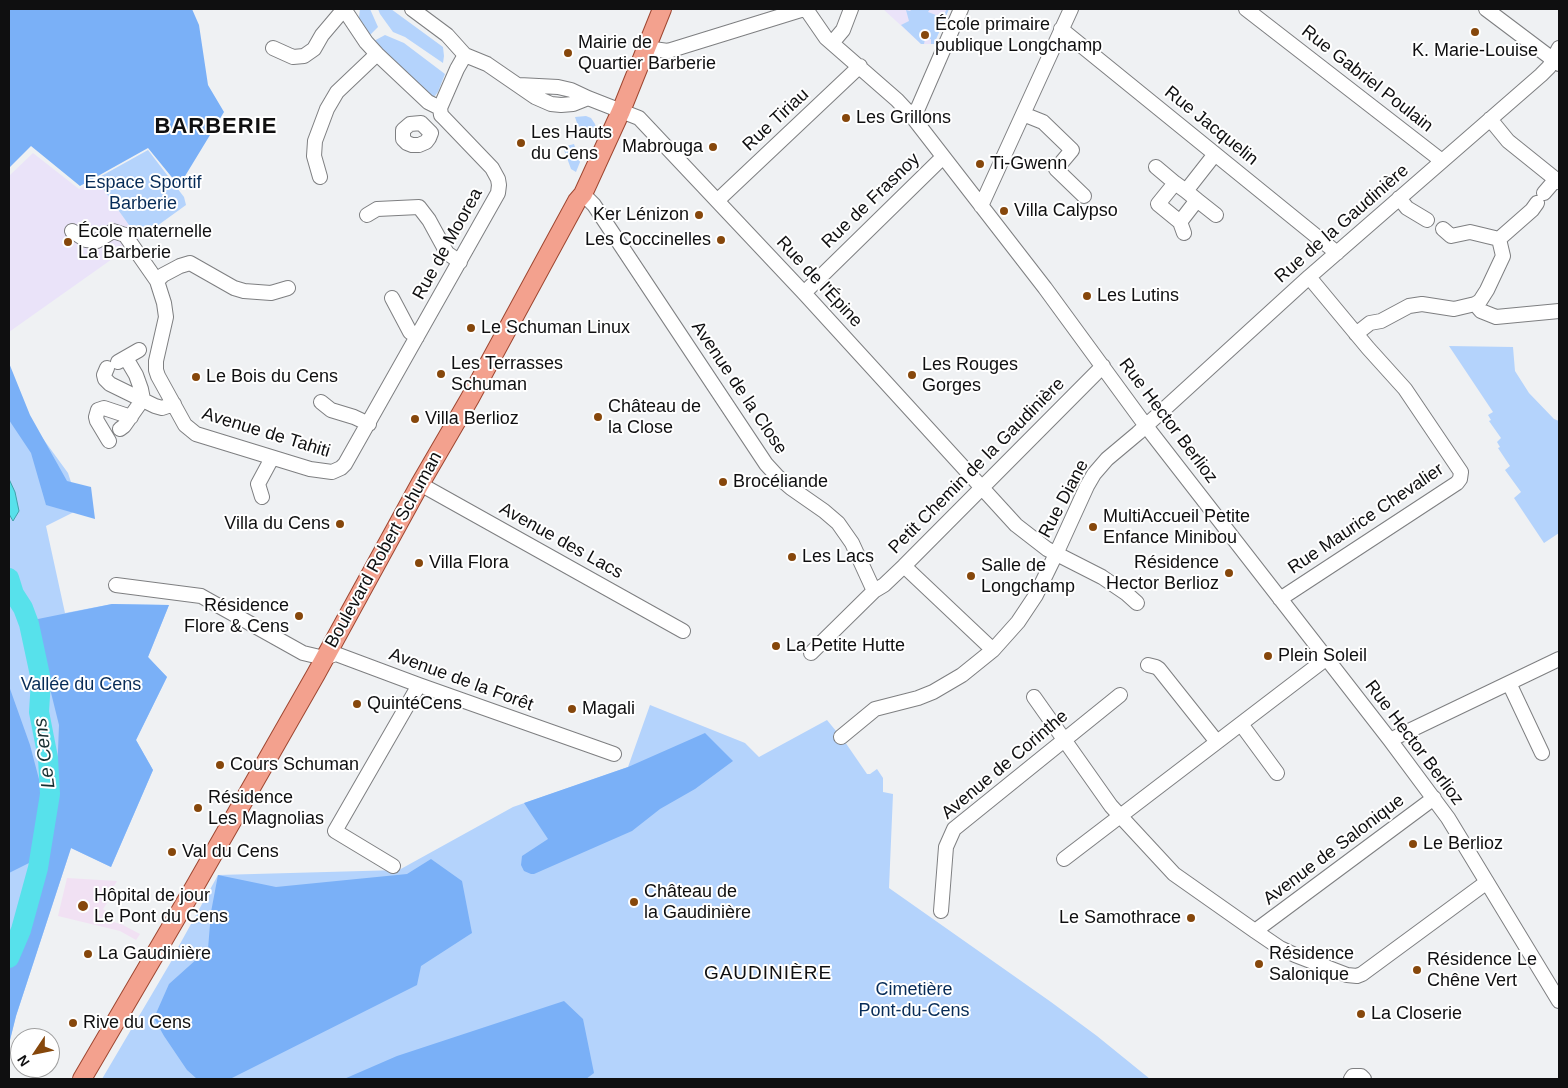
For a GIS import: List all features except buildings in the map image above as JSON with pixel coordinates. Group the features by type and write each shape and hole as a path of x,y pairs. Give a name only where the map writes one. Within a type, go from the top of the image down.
{"main road":[{"name":"Boulevard Robert Schuman","path":"82,1079 195,886 583,194 621,111 662,9"}],"street":[{"path":"273,48 298,58 309,53 344,9"},
{"name":"Rue de Moorea","path":"344,9 366,42 377,54 442,113 489,164 496,174 499,185 497,198 368,424"},
{"path":"412,9 447,35 465,55 457,69 442,113 428,128"},
{"path":"646,48 668,50 805,9"},
{"name":"Rue Hector Berlioz","path":"805,9 826,38 860,66 911,115 1104,366 1146,426 1390,740 1434,798 1559,1001"},
{"path":"832,43 842,30 851,9"},
{"path":"911,115 918,108 960,9"},
{"path":"981,206 1071,9"},
{"name":"Rue Gabriel Poulain","path":"1246,9 1442,161"},
{"path":"1486,9 1557,57"},
{"name":"Rue Jacquelin","path":"1061,30 1337,252"},
{"path":"320,177 314,156 315,141 327,109 338,92 377,54"},
{"name":"Rue de l'Épine","path":"465,55 487,64 519,85 558,87 571,90 639,118 718,200 1016,525 1047,549 1115,586 1137,603"},
{"name":"Rue de la Gaudinière","path":"1146,426 1337,252 1541,75 1557,57"},
{"name":"Rue Tiriau","path":"718,200 860,66"},
{"path":"1023,114 1043,122 1072,150 1056,169 1084,196"},
{"path":"1490,119 1508,141 1558,181 1540,198 1532,210 1499,239"},
{"path":"1197,200 1182,227 1158,204 1181,187 1215,154"},
{"name":"Rue de Frasnoy","path":"804,293 943,157"},
{"path":"1156,167 1216,215"},
{"name":"Avenue de la Close","path":"583,194 594,205 766,464 791,488 838,523 852,543 874,591"},
{"path":"1399,198 1407,208 1427,220"},
{"path":"367,215 377,210 419,207 429,220 447,253 460,262"},
{"path":"1443,229 1451,236 1470,232 1499,239"},
{"name":"Avenue de Tahiti","path":"72,231 86,240 96,241 113,231 125,234 157,281 166,317 156,365 158,376 185,425 196,434 310,469 332,472 337,471 344,464 368,424"},
{"path":"1356,334 1370,323 1381,321 1409,306 1422,304 1454,309 1480,301 1503,256 1499,239"},
{"path":"157,281 180,266 190,263 234,288 244,291 271,293 288,288"},
{"name":"Rue Maurice Chevalier","path":"1280,599 1458,483 1461,472 1405,390 1309,277"},
{"path":"392,298 410,332 417,337"},
{"path":"1475,304 1481,310 1496,317 1559,311"},
{"path":"139,350 113,367 110,384 155,406 162,408 174,404"},
{"name":"Petit Chemin de la Gaudinière","path":"811,653 874,591 884,585 904,566 1104,366"},
{"path":"113,367 136,375 143,399 120,429"},
{"path":"321,402 331,410 354,417 368,424"},
{"path":"109,441 97,421 98,410 104,408 130,417"},
{"name":"Rue Diane","path":"841,737 875,709 918,698 933,692 962,675 993,650 1018,622 1030,604 1094,474 1107,459 1146,426"},
{"path":"262,497 258,484 272,458"},
{"name":"Avenue des Lacs","path":"420,484 684,631"},
{"path":"904,566 993,650"},
{"name":"Avenue de la Forêt","path":"116,585 200,596 303,653 324,658 336,654 614,754"},
{"path":"1064,859 1327,658"},
{"path":"1390,740 1559,659"},
{"path":"1148,665 1156,666 1159,669 1217,742"},
{"path":"1509,682 1542,754"},
{"path":"393,866 335,831 419,685"},
{"name":"Avenue de Corinthe","path":"940,911 946,847 954,829 1120,695"},
{"path":"1034,697 1111,806 1174,874 1280,948 1295,955 1348,975 1357,976 1487,882"},
{"path":"1241,724 1277,773"},
{"name":"Avenue de Salonique","path":"1255,931 1434,798"},
{"path":"1351,1079 1353,1076 1361,1076 1364,1079"}],"shaded area":[{"name":"École primaire publique Longchamp","path":"883,9 949,9 934,44 921,44"},
{"name":"École maternelle La Barberie","path":"33,153 79,189 96,179 139,239 124,244 122,252 9,332 9,176"},
{"path":"9,479 15,492 19,511 13,521 9,514"},
{"name":"Hôpital de jour Le Pont du Cens","path":"67,878 117,881 103,909 106,911 102,919 121,924 140,934 136,940 120,931 58,916"}],"green space":[{"path":"9,9 192,9 199,25 208,85 224,112 179,186 148,148 80,186 31,146 9,168"},
{"path":"360,9 370,9 378,27 367,38 358,26"},
{"path":"378,9 391,9 443,47 443,63 405,37 393,32"},
{"name":"École primaire publique Longchamp","path":"912,9 930,9 928,12 941,17 949,9 934,44 931,44 931,39 925,39 924,44 921,44 901,25 909,21 906,10 910,11"},
{"path":"385,35 404,43 445,74 434,97 430,97 372,42"},
{"path":"586,116 591,118 595,124 596,128 593,133 578,126 575,117"},
{"path":"574,144 580,162 576,172 571,169 563,147"},
{"name":"Espace Sportif Barberie","path":"148,150 184,197 186,205 139,239 96,179"},
{"path":"1449,346 1513,347 1515,371 1529,393 1554,419 1559,421 1559,533 1544,543 1514,498 1521,492 1505,470 1510,466 1498,448 1500,447 1497,442 1501,438 1489,421 1491,420 1488,415 1493,412"},
{"path":"9,363 30,415 67,481 91,487 95,519 46,505 31,453 9,420"},
{"name":"Vallée du Cens","path":"9,392 68,473 80,509 46,526 65,613 112,604 169,605 148,657 167,677 136,740 153,770 111,867 71,848 13,1028 10,1028 9,1044"},
{"name":"Vallée du Cens","path":"112,604 169,605 148,657 167,677 136,740 153,770 111,867 71,848 13,1028 10,1028 9,1044 9,944 19,922 33,861 9,873 9,686 30,745 40,783 51,845 56,802 59,725 33,620"},
{"name":"Cimetière Pont-du-Cens","path":"650,705 745,743 759,757 827,720 867,774 877,769 883,778 883,792 893,794 889,888 1051,1002 1150,1079 102,1079 172,960 170,959 218,875 399,870 513,807 628,767"},
{"path":"705,733 733,761 695,789 660,809 632,831 534,874 524,871 521,865 522,856 548,839 524,803 628,767"},
{"path":"431,859 462,881 472,933 421,966 417,985 230,1079 197,1079 187,1070 154,1018 169,984 208,949 211,912 218,875 276,887 407,874"},
{"path":"564,1001 583,1019 594,1073 586,1079 344,1079 397,1056"}],"waterway":[{"name":"Le Cens","path":"9,578 14,594 23,608 29,624 41,680 39,712 48,758 50,794 38,868 21,930 9,958"}],"place":[{"name":"K. Marie-Louise","path":"1475,32"},
{"name":"École primaire publique Longchamp","path":"925,35"},
{"name":"Mairie de Quartier Barberie","path":"568,53"},
{"name":"Les Grillons","path":"846,118"},
{"name":"Les Hauts du Cens","path":"521,143"},
{"name":"Mabrouga","path":"713,147"},
{"name":"Ti-Gwenn","path":"980,164"},
{"name":"Villa Calypso","path":"1004,211"},
{"name":"Ker Lénizon","path":"699,215"},
{"name":"Les Coccinelles","path":"721,240"},
{"name":"École maternelle La Barberie","path":"68,242"},
{"name":"Les Lutins","path":"1087,296"},
{"name":"Le Schuman Linux","path":"471,328"},
{"name":"Les Terrasses Schuman","path":"441,374"},
{"name":"Les Rouges Gorges","path":"912,375"},
{"name":"Le Bois du Cens","path":"196,377"},
{"name":"Château de la Close","path":"598,417"},
{"name":"Villa Berlioz","path":"415,419"},
{"name":"Brocéliande","path":"723,482"},
{"name":"Villa du Cens","path":"340,524"},
{"name":"MultiAccueil Petite Enfance Minibou","path":"1093,527"},
{"name":"Les Lacs","path":"792,557"},
{"name":"Villa Flora","path":"419,563"},
{"name":"Résidence Hector Berlioz","path":"1229,573"},
{"name":"Salle de Longchamp","path":"971,576"},
{"name":"Résidence Flore & Cens","path":"299,616"},
{"name":"La Petite Hutte","path":"776,646"},
{"name":"Plein Soleil","path":"1268,656"},
{"name":"QuintéCens","path":"357,704"},
{"name":"Magali","path":"572,709"},
{"name":"Cours Schuman","path":"220,765"},
{"name":"Résidence Les Magnolias","path":"198,808"},
{"name":"Le Berlioz","path":"1413,844"},
{"name":"Val du Cens","path":"172,852"},
{"name":"Château de la Gaudinière","path":"634,902"},
{"name":"Hôpital de jour Le Pont du Cens","path":"83,906"},
{"name":"Le Samothrace","path":"1191,918"},
{"name":"La Gaudinière","path":"88,954"},
{"name":"Résidence Salonique","path":"1259,964"},
{"name":"Résidence Le Chêne Vert","path":"1417,970"},
{"name":"La Closerie","path":"1361,1014"},
{"name":"Rive du Cens","path":"73,1023"}],"district":[{"name":"BARBERIE","path":"216,127"},
{"name":"GAUDINIÈRE","path":"768,974"}]}
